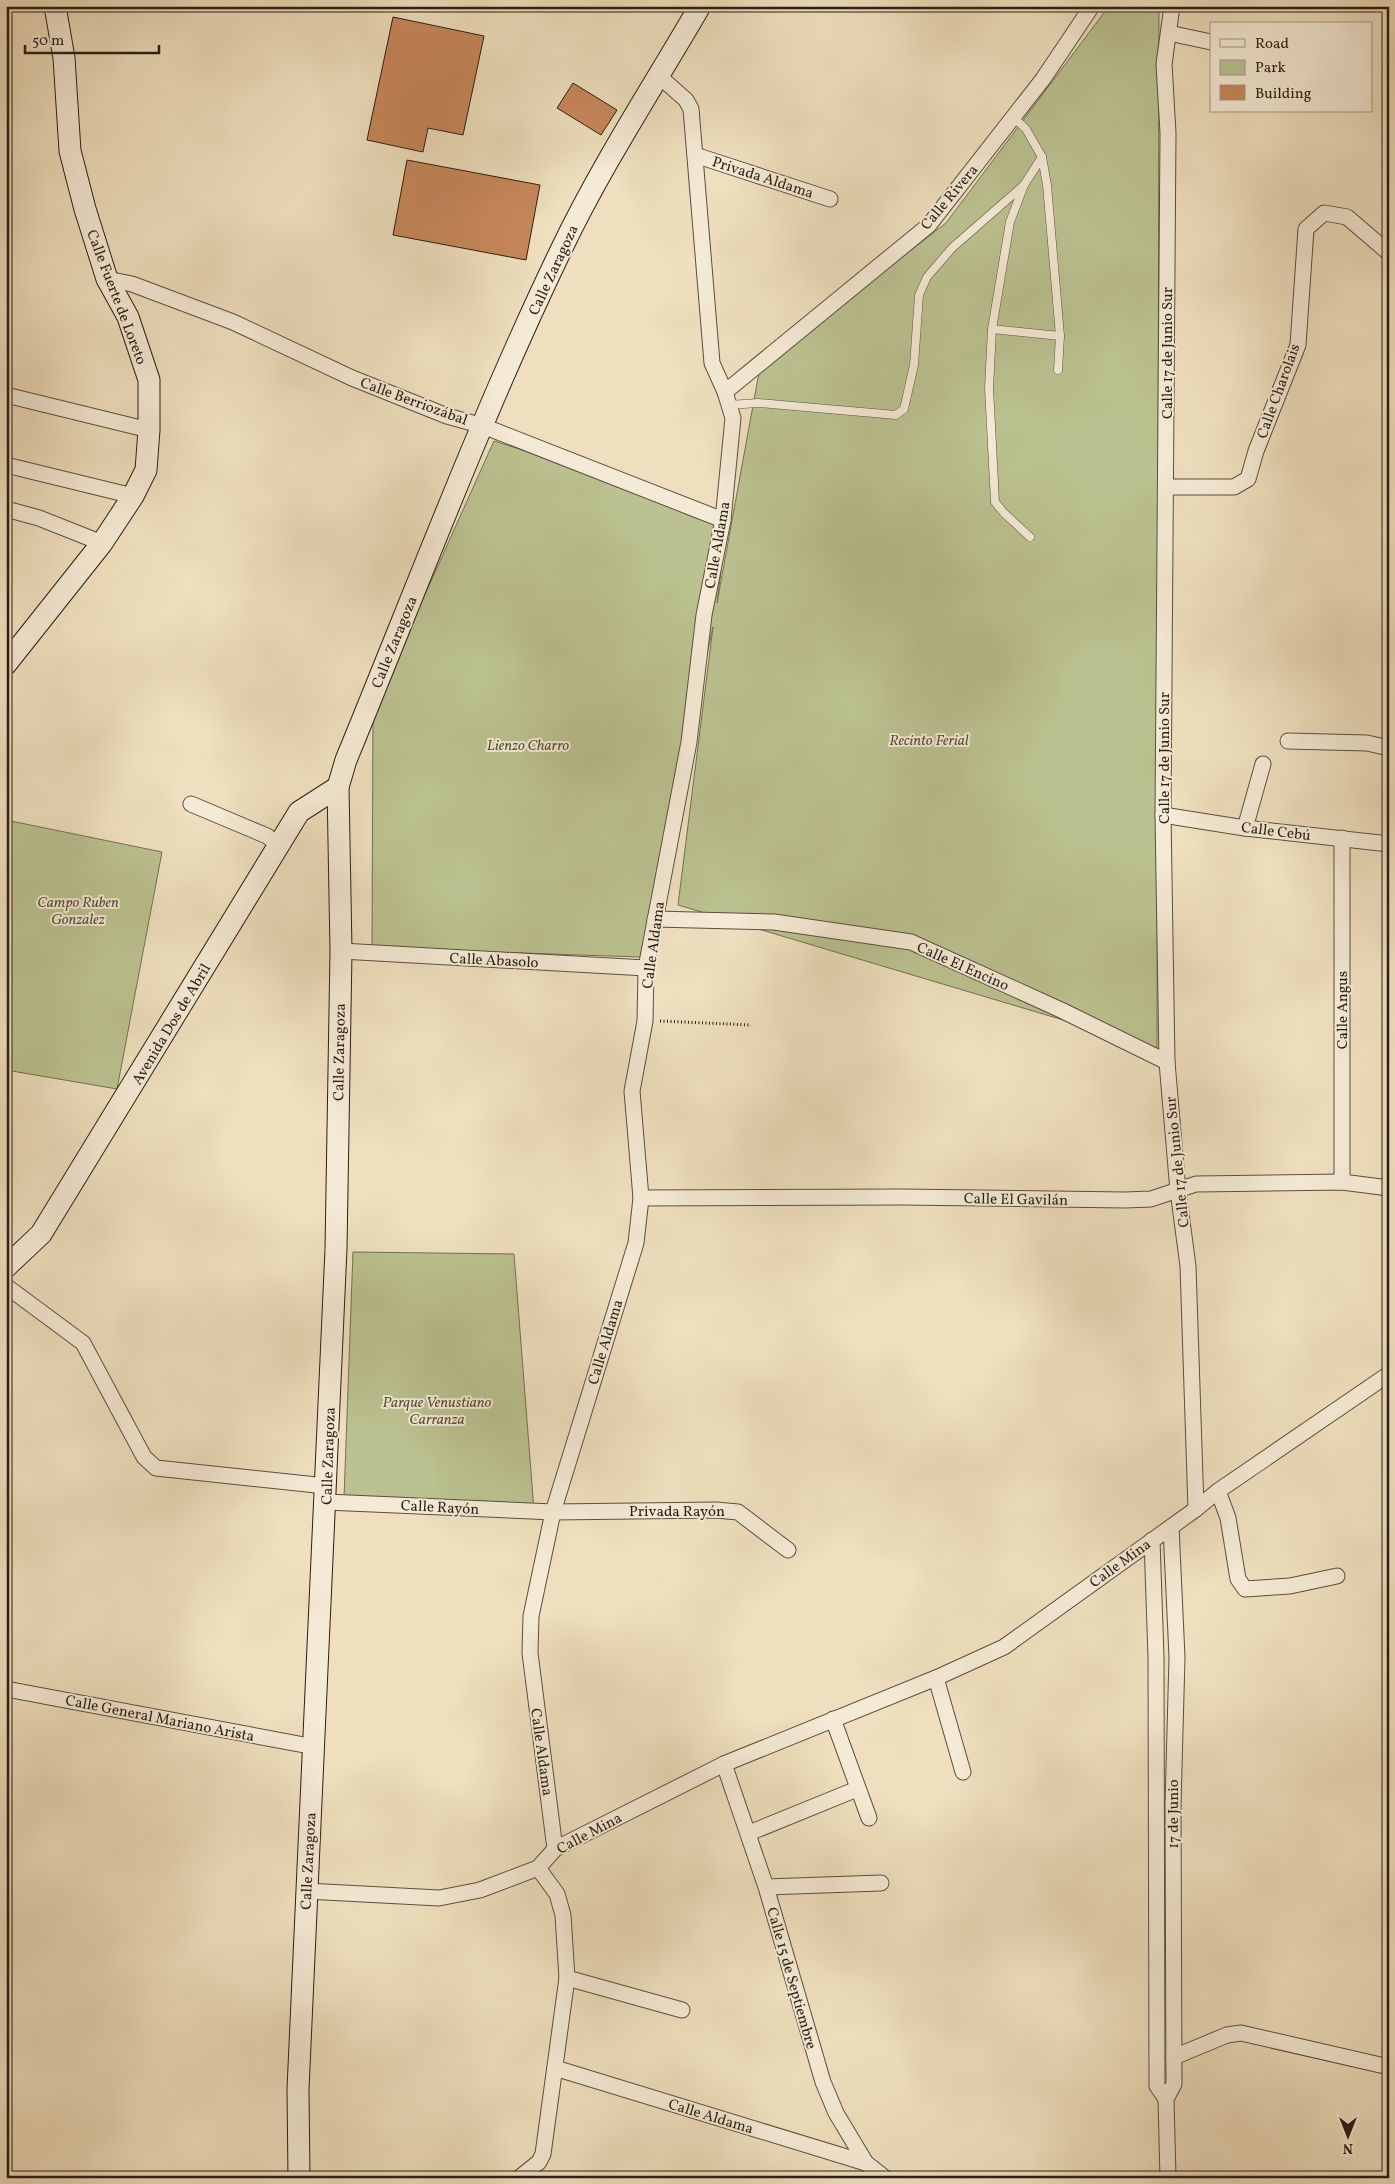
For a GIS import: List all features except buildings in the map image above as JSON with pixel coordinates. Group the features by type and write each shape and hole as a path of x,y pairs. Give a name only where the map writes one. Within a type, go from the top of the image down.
{"main road":[{"name":"Calle Fuerte de Loreto","path":"6,664 102,543 133,496 146,470 149,430 149,380 128,317 107,279 84,209 70,151 64,58 55,6"},
{"name":"Calle Zaragoza","path":"299,2178 298,2088 336,1249 341,951 338,787 346,760 483,426 561,249 596,183 700,6"},
{"name":"Avenida Dos de Abril","path":"6,1267 41,1234 299,812 338,787"}],"street":[{"name":"Calle Rivera","path":"727,398 929,225 1043,79 1092,6"},
{"name":"Calle 17 de Junio Sur","path":"1172,6 1164,64 1168,133 1163,815 1167,1062 1178,1191 1188,1266 1196,1509"},
{"path":"1169,32 1210,42"},
{"name":"Calle Aldama","path":"555,1849 530,1653 531,1616 553,1512 636,1243 641,1198 632,1091 645,1021 646,968 689,742 704,615 724,520 733,418 727,398 712,363 691,109 686,100 659,76"},
{"name":"Privada Aldama","path":"695,155 830,199"},
{"name":"Calle Charolais","path":"1166,487 1234,487 1248,479 1256,451 1298,345 1306,229 1324,213 1347,217 1389,253"},
{"name":"Calle Berriozábal","path":"107,279 132,284 233,322 352,378 447,416 483,426 724,520"},
{"path":"6,395 149,430"},
{"path":"6,465 133,496"},
{"path":"6,509 39,518 102,543"},
{"path":"1288,741 1367,743 1389,748"},
{"path":"1245,828 1263,764"},
{"path":"191,804 267,836 279,845"},
{"name":"Calle Cebú","path":"1163,815 1245,828 1389,844"},
{"name":"Calle Angus","path":"1342,838 1342,1182"},
{"name":"Calle El Encino","path":"655,919 774,922 911,942 1061,1010 1167,1062"},
{"name":"Calle Abasolo","path":"341,951 646,968"},
{"name":"Calle El Gavilán","path":"641,1198 903,1197 1124,1200 1151,1199 1196,1184 1342,1182 1389,1188"},
{"name":"Calle Rayón","path":"6,1286 83,1343 144,1457 156,1468 326,1494 553,1512"},
{"name":"Calle Mina","path":"306,1891 439,1898 480,1890 538,1868 555,1849 724,1764 936,1678 1004,1648 1218,1491 1389,1374"},
{"path":"1218,1491 1228,1518 1238,1579 1245,1589 1290,1586 1337,1576"},
{"name":"Privada Rayón","path":"553,1512 716,1510 738,1512 788,1550"},
{"name":"17 de Junio","path":"1168,2178 1166,2099 1174,2084 1173,1805 1177,1657 1171,1527"},
{"name":"17 de Junio","path":"1152,1540 1156,1657 1158,2086 1166,2099"},
{"path":"1156,1657 1177,1657"},
{"path":"936,1678 963,1772"},
{"name":"Calle General Mariano Arista","path":"6,1689 314,1747"},
{"path":"833,1719 869,1818"},
{"name":"Calle 15 de Septiembre","path":"724,1764 766,1887 823,2082 836,2113 866,2163 885,2178"},
{"path":"748,1833 857,1789"},
{"path":"1156,1804 1173,1805"},
{"path":"519,2178 539,2162 543,2154 567,1978 563,1914 557,1894 538,1868"},
{"path":"766,1887 881,1883"},
{"path":"567,1978 682,2010"},
{"path":"1174,2057 1227,2035 1241,2033 1389,2067"},
{"name":"Calle Aldama","path":"555,2068 866,2163"}],"lane":[{"path":"1013,117 1026,129 1042,157 1047,185 1060,336 1058,370"},
{"path":"1030,537 996,502 989,388 992,329 1010,222 1024,185 1042,157"},
{"path":"727,398 758,403 896,415 904,410 914,365 919,295 928,276 952,248 1024,185"},
{"path":"992,329 1060,336"}],"path":[{"path":"645,1021 751,1025"}],"green space":[{"name":"Recinto Ferial","path":"1109,6 1159,6 1157,1048 678,905 713,627 640,957 372,948 373,710 494,441 728,516 717,603 760,367 946,223"},
{"name":"Campo Ruben Gonzalez","path":"6,820 162,852 117,1089 6,1070"},
{"name":"Parque Venustiano Carranza","path":"353,1252 514,1254 534,1510 344,1498"}],"park label":[{"name":"Lienzo Charro","path":"528,745"}]}
